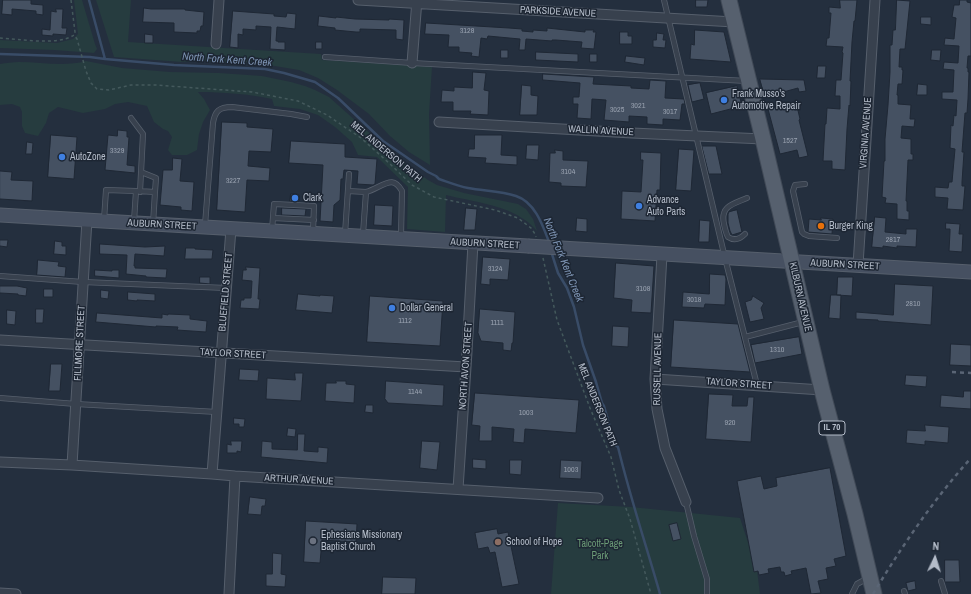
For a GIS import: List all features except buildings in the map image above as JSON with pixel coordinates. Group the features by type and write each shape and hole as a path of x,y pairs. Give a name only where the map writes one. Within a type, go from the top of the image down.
{"main road":[{"name":"KILBURN AVENUE","path":"729,0 805,321 874,594"},
{"name":"AUBURN STREET","path":"0,215 473,243 533,243 561,248 662,255 971,272"}],"street":[{"path":"216,44 219,0"},
{"name":"PARKSIDE AVENUE","path":"358,0 416,2 734,22"},
{"name":"VIRGINIA AVENUE","path":"858,265 875,0"},
{"path":"412,63 416,2"},
{"name":"WALLIN AVENUE","path":"439,122 763,139"},
{"name":"FILLMORE STREET","path":"72,465 88,220"},
{"name":"BLUEFIELD STREET","path":"212,474 231,229"},
{"name":"NORTH AVON STREET","path":"458,489 473,243"},
{"name":"RUSSELL AVENUE","path":"662,255 655,379 657,409 665,448 686,502"},
{"name":"TAYLOR STREET","path":"0,340 466,367"},
{"name":"TAYLOR STREET","path":"655,379 822,390"},
{"name":"ARTHUR AVENUE","path":"0,462 72,465 598,498"},
{"path":"229,594 235,476"},
{"path":"0,593 16,594"}],"lane":[{"path":"664,0 756,385"},
{"path":"325,57 748,81"},
{"path":"205,227 213,123 214,116 218,111 225,107 232,107 307,117"},
{"path":"131,118 143,134 141,172 134,223"},
{"path":"141,172 156,178 153,224"},
{"path":"345,236 349,174"},
{"path":"348,191 366,192 385,183 396,183 402,191 400,239"},
{"path":"805,184 795,185 793,191 802,232 809,236 837,238"},
{"path":"104,221 106,190 155,192"},
{"path":"362,237 366,192"},
{"path":"745,234 741,238 737,239 728,237 723,216 725,209 747,198"},
{"path":"272,231 274,204 314,206 313,234"},
{"path":"273,218 314,220"},
{"path":"0,276 83,282 226,288"},
{"path":"744,337 805,321"},
{"path":"0,398 216,412"},
{"path":"686,502 694,536 707,579 707,594"},
{"path":"852,594 857,584 870,577"},
{"path":"941,581 944,594"}],"path":[{"path":"0,38 57,41 74,35 75,32 71,0"},
{"name":"MEL ANDERSON PATH","path":"74,35 77,39 91,83 97,89 109,90 131,85 154,85 252,92 298,101 327,115 361,138 412,185 434,197 495,210 518,218 531,228 535,234 533,243"},
{"name":"MEL ANDERSON PATH","path":"542,253 557,320 590,408 611,457 619,490 630,519 651,594"}],"green space":[{"path":"74,0 82,0 97,49 94,53 0,48 0,40 57,43 73,39 78,34"},
{"path":"96,0 131,0 128,42 321,54 322,60 432,67 429,114 430,165 409,152 390,136 369,114 337,90 318,78 299,70 251,62 182,62 114,57"},
{"path":"86,61 122,68 170,72 262,76 305,86 329,97 393,154 428,180 437,185 464,193 518,204 526,209 533,219 537,231 527,221 507,210 446,195 445,232 407,229 408,187 377,157 358,155 352,142 318,115 300,109 274,106 272,99 217,92 198,92 210,110 203,122 199,134 197,150 187,155 172,155 168,150 172,137 168,131 154,122 147,106 128,102 115,104 105,109 83,113 58,107 49,113 46,123 38,136 25,133 22,126 22,112 20,107 12,104 0,105 0,64 19,62 70,64"},
{"name":"Talcott-Page Park","path":"558,503 631,507 740,518 757,570 760,594 551,594"}],"waterway":[{"path":"89,0 105,59"},
{"name":"North Fork Kent Creek","path":"0,54 90,57 174,65 265,69 315,82 338,98 383,141 439,179 464,187 504,193 523,199 537,215 549,242"},
{"name":"North Fork Kent Creek","path":"551,251 558,273 567,288 574,307 583,345 604,406 615,445 618,447 660,594"}],"railway":[{"path":"952,372 971,373"},
{"path":"873,594 919,523 971,458"}],"place":[{"name":"Frank Musso's Automotive Repair","path":"724,100"},
{"name":"AutoZone","path":"62,157"},
{"name":"Clark","path":"295,198"},
{"name":"Advance Auto Parts","path":"639,206"},
{"name":"Burger King","path":"821,226"},
{"name":"Dollar General","path":"392,308"},
{"name":"Ephesians Missionary Baptist Church","path":"313,541"},
{"name":"School of Hope","path":"498,542"}]}
